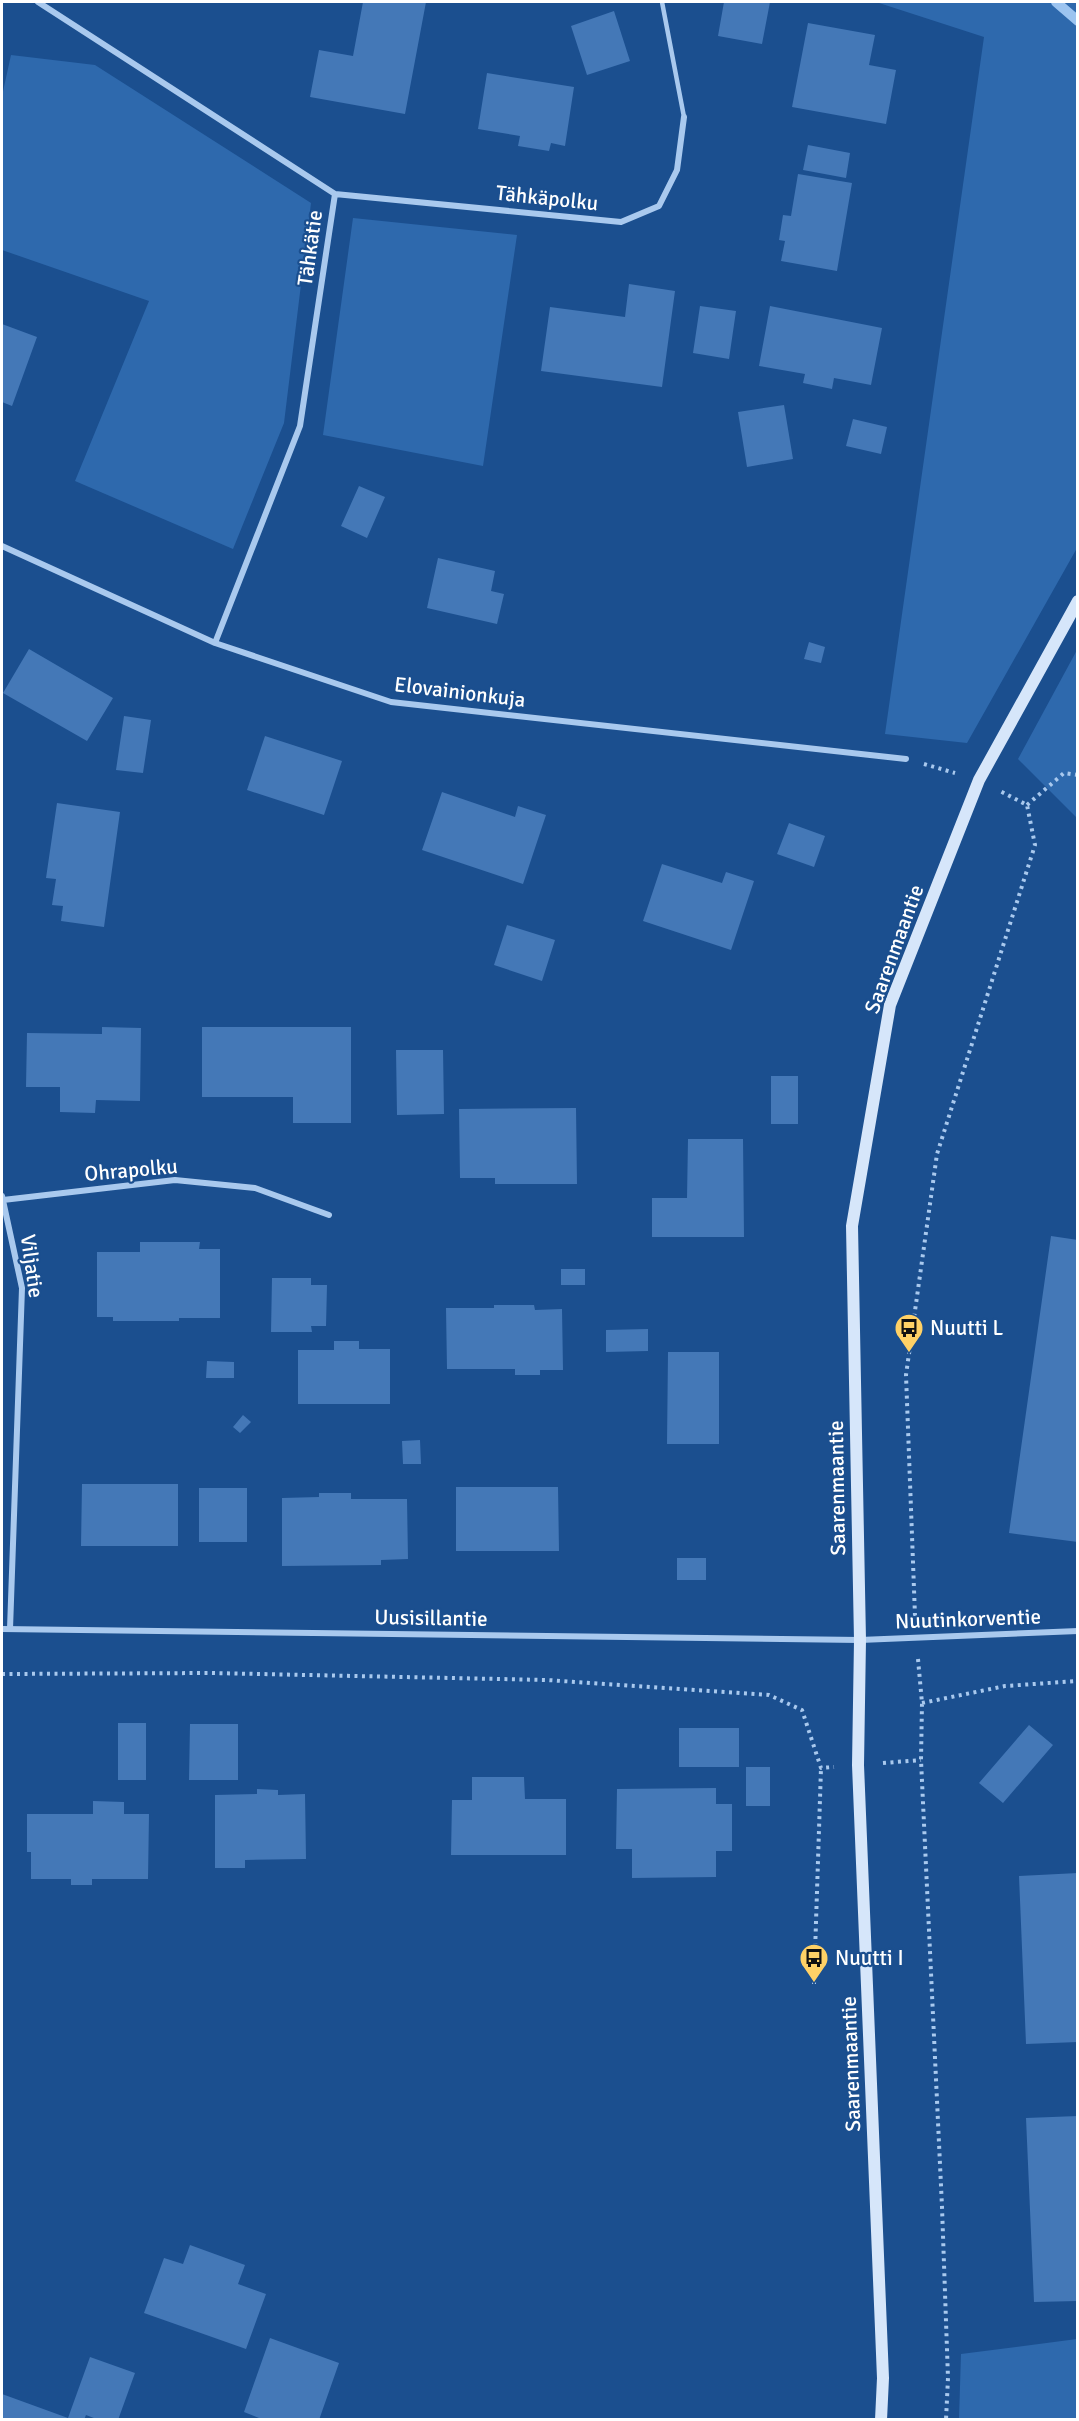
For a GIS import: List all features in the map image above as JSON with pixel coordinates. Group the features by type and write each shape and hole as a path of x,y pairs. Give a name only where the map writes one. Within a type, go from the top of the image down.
{"street":[{"name":"Tähkätie","path":"38,2 335,194 300,426 215,643"},
{"name":"Tähkäpolku","path":"335,194 621,222 659,206 676,170 684,117"},
{"name":"Elovainionkuja","path":"2,546 215,643 391,702 906,759"},
{"name":"Saarenmaantie","path":"881,2420 883,2378 858,1764 860,1640 852,1226 890,1005 979,780 1077,601"},
{"name":"Ohrapolku","path":"2,1198 175,1180 255,1188 329,1215"},
{"name":"Viljatie","path":"2,1198 22,1288 10,1629"},
{"name":"Uusisillantie","path":"2,1629 860,1640"},
{"name":"Nuutinkorventie","path":"860,1640 1077,1631"}],"lane":[{"path":"662,2 684,117"}],"path":[{"path":"906,759 979,780 1027,805"},
{"path":"1027,805 1064,773 1077,775"},
{"path":"946,2420 948,2378 921,1761 922,1703 916,1639 906,1375 937,1154 1035,845 1027,805"},
{"path":"2,1674 211,1673 547,1680 769,1695 802,1710 821,1768 814,1984"},
{"path":"922,1703 1005,1686 1077,1680"},
{"path":"821,1768 921,1761"}],"shaded area":[{"path":"876,2 1077,2 1077,548 967,743 885,734 984,37"},
{"path":"11,55 95,65 311,203 284,423 233,549 75,481 149,301 2,250 2,96"},
{"path":"353,218 517,235 483,466 323,435"},
{"path":"1077,650 1078,818 1018,759"},
{"path":"1077,2339 1077,2419 959,2419 961,2354"}],"building":[{"path":"363,2 426,2 405,114 310,97 319,50 353,56"},
{"path":"724,2 770,2 762,44 718,36"},
{"path":"614,11 630,61 587,75 571,26"},
{"path":"808,23 875,35 869,65 896,70 886,124 792,107"},
{"path":"487,73 574,87 565,146 551,143 549,151 518,146 520,136 478,129"},
{"path":"808,145 850,153 846,178 803,170"},
{"path":"798,174 852,183 837,271 781,261 785,241 779,240 783,215 791,216"},
{"path":"629,284 675,291 662,387 541,371 550,307 625,317"},
{"path":"700,306 736,311 729,359 693,353"},
{"path":"770,306 882,328 871,385 834,378 832,389 803,383 805,374 759,366"},
{"path":"2,324 37,337 12,406 2,402"},
{"path":"784,405 793,459 747,467 738,412"},
{"path":"853,419 887,427 881,454 846,446"},
{"path":"359,486 385,497 367,538 341,526"},
{"path":"438,558 495,571 491,591 504,594 497,624 427,608"},
{"path":"809,642 825,647 821,663 804,659"},
{"path":"29,649 113,698 87,741 3,693"},
{"path":"124,716 151,720 143,773 116,770"},
{"path":"265,736 342,761 324,815 247,790"},
{"path":"442,792 515,817 518,806 546,815 523,884 422,850"},
{"path":"57,803 120,812 104,927 61,921 63,906 52,905 56,879 46,878"},
{"path":"789,823 825,836 814,867 777,854"},
{"path":"662,864 722,883 726,872 754,881 731,950 643,921"},
{"path":"507,925 555,940 542,981 494,965"},
{"path":"102,1027 141,1028 140,1101 96,1100 95,1113 60,1112 60,1087 26,1087 27,1033 102,1034"},
{"path":"202,1027 351,1027 351,1123 293,1123 293,1097 202,1097"},
{"path":"396,1050 443,1050 444,1114 397,1115"},
{"path":"771,1076 798,1076 798,1124 771,1124"},
{"path":"576,1108 577,1184 495,1184 495,1178 460,1178 459,1109"},
{"path":"688,1139 743,1139 744,1237 652,1237 652,1198 687,1198"},
{"path":"1051,1236 1078,1240 1078,1542 1009,1533"},
{"path":"140,1242 200,1242 199,1249 220,1249 220,1318 179,1318 179,1321 113,1321 113,1317 97,1317 97,1252 140,1252"},
{"path":"561,1269 585,1269 585,1285 561,1285"},
{"path":"272,1278 311,1278 311,1285 327,1285 326,1326 311,1326 312,1332 271,1332"},
{"path":"494,1305 534,1305 535,1310 562,1309 563,1370 540,1370 540,1375 515,1375 515,1369 447,1369 446,1308 494,1308"},
{"path":"648,1329 648,1351 606,1352 606,1330"},
{"path":"334,1341 359,1341 359,1349 390,1349 390,1404 298,1404 298,1350 334,1350"},
{"path":"668,1352 719,1352 719,1444 667,1444"},
{"path":"207,1361 234,1362 234,1378 206,1378"},
{"path":"243,1415 251,1422 240,1433 233,1427"},
{"path":"420,1440 421,1464 403,1464 402,1441"},
{"path":"82,1484 178,1484 178,1546 81,1546"},
{"path":"456,1487 558,1487 559,1551 456,1551"},
{"path":"199,1488 247,1488 247,1542 199,1542"},
{"path":"319,1493 351,1493 351,1499 407,1499 408,1559 381,1560 381,1565 282,1566 282,1498 319,1497"},
{"path":"677,1558 706,1558 706,1580 677,1580"},
{"path":"118,1723 146,1723 146,1780 118,1780"},
{"path":"190,1724 238,1724 238,1780 189,1780"},
{"path":"1029,1725 1053,1745 1003,1803 979,1783"},
{"path":"679,1728 739,1728 739,1767 679,1767"},
{"path":"746,1767 770,1767 770,1806 746,1806"},
{"path":"472,1777 524,1777 525,1799 566,1799 566,1855 451,1855 452,1800 472,1800"},
{"path":"716,1788 716,1804 732,1804 732,1851 716,1851 716,1877 632,1878 632,1849 616,1849 617,1789"},
{"path":"257,1789 278,1790 278,1795 305,1794 306,1859 245,1860 245,1868 215,1868 215,1795 257,1794"},
{"path":"93,1801 124,1802 124,1814 149,1814 148,1879 92,1879 92,1885 71,1885 71,1879 31,1879 31,1852 27,1852 27,1814 93,1814"},
{"path":"1078,1873 1078,2042 1026,2044 1019,1876"},
{"path":"1078,2116 1078,2301 1034,2302 1026,2118"},
{"path":"190,2245 245,2265 238,2284 266,2294 246,2349 144,2313 164,2258 183,2264"},
{"path":"270,2338 339,2363 319,2420 264,2420 244,2412"},
{"path":"90,2357 135,2373 118,2420 99,2420 86,2415 84,2420 2,2420 2,2394 68,2418"}],"waterway":[{"path":"1056,2 1078,21"}],"place":[{"name":"Nuutti L","path":"909,1354"},
{"name":"Nuutti I","path":"814,1984"}]}
